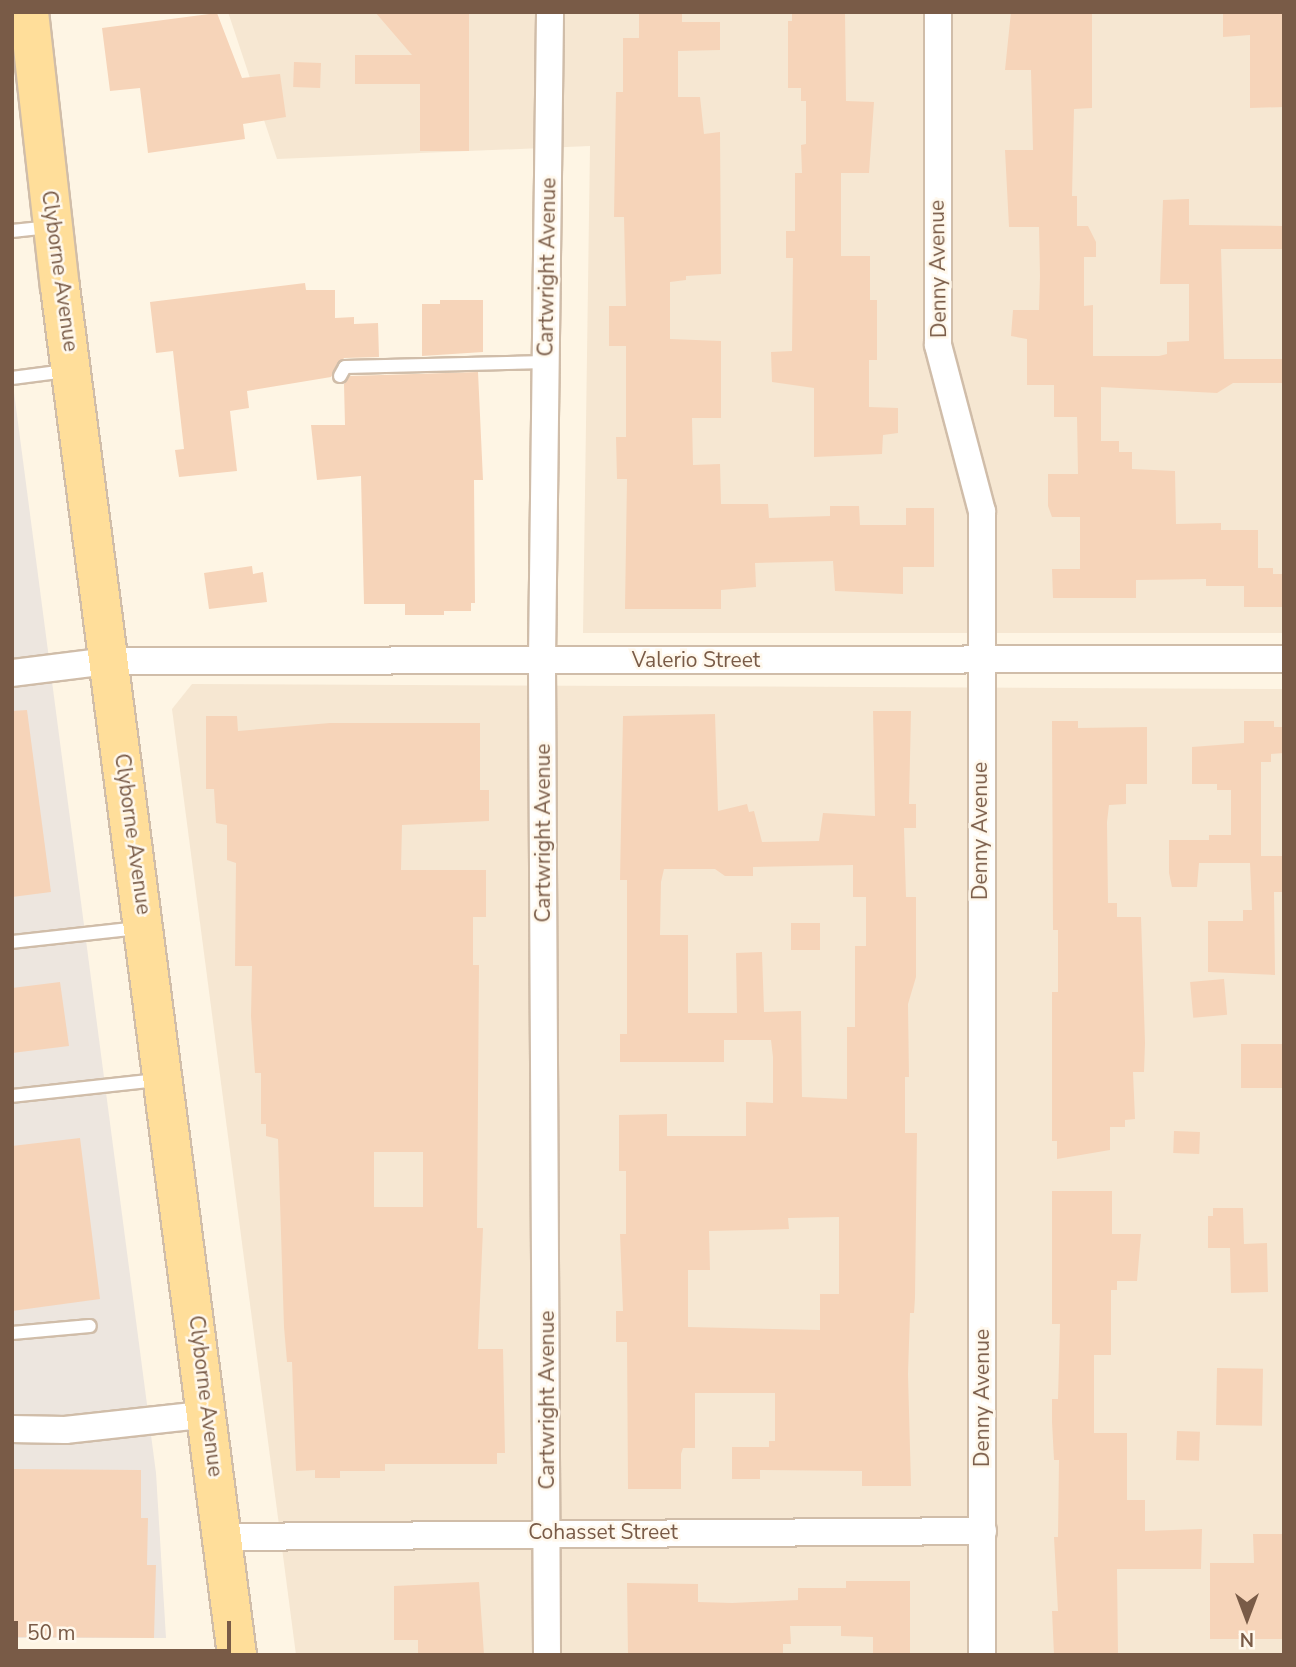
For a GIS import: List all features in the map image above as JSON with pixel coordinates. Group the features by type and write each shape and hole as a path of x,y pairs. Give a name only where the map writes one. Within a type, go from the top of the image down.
{"main road":[{"name":"Clyborne Avenue","path":"29,12 108,661 166,1079 237,1655"}],"street":[{"name":"Cartwright Avenue","path":"547,1655 542,660 550,12"},
{"name":"Denny Avenue","path":"938,12 938,345 982,511 982,1655"},
{"name":"Valerio Street","path":"12,673 108,661 1284,659"},
{"path":"12,1429 65,1430 208,1414"},
{"name":"Cohasset Street","path":"223,1537 548,1532 983,1531"}],"lane":[{"path":"12,231 53,226"},
{"path":"340,376 345,367 546,362"},
{"path":"12,378 73,370"},
{"path":"12,942 146,927"},
{"path":"12,1096 166,1079"},
{"path":"12,1333 90,1326"}],"shaded area":[{"path":"228,12 1284,12 1284,633 583,633 590,146 277,159"},
{"path":"12,377 156,1473 166,1638 12,1638"},
{"path":"192,684 1284,689 1284,1655 296,1655 172,709"}],"building":[{"path":"375,12 469,12 469,151 420,151 420,84 355,84 355,55 412,55"},
{"path":"639,12 682,12 682,22 720,22 720,50 678,51 678,97 700,97 704,134 720,132 721,274 686,276 686,280 670,282 670,339 721,341 721,418 692,418 693,465 720,464 721,504 768,504 769,518 830,516 830,506 859,506 860,525 906,525 906,508 934,508 934,567 903,567 903,594 835,591 833,561 755,563 756,587 721,590 721,609 625,609 627,479 617,479 616,437 626,437 626,346 609,346 609,306 626,306 624,217 614,217 616,92 623,92 623,38 639,38"},
{"path":"792,12 845,12 846,101 874,102 869,173 841,173 841,256 870,256 870,300 877,300 877,360 869,360 869,407 898,408 898,433 883,435 882,454 814,457 814,388 772,382 771,352 792,351 793,258 786,258 786,231 795,231 795,173 802,173 801,145 806,144 806,101 801,101 801,88 788,88 788,21 792,21"},
{"path":"1011,12 1092,12 1092,108 1074,109 1072,196 1077,196 1077,226 1088,226 1096,242 1096,257 1084,257 1084,306 1093,305 1093,356 1159,356 1167,354 1167,342 1189,341 1189,284 1160,284 1163,200 1189,199 1189,225 1284,226 1284,249 1221,249 1224,359 1284,359 1284,383 1233,383 1217,393 1101,387 1101,441 1119,441 1119,452 1132,452 1132,469 1175,471 1176,524 1221,523 1221,530 1258,530 1258,568 1273,568 1273,574 1284,574 1284,607 1244,607 1244,586 1206,586 1206,579 1136,580 1136,598 1053,598 1052,569 1080,569 1080,517 1052,517 1048,506 1048,474 1078,474 1077,417 1054,417 1054,385 1027,385 1027,339 1011,336 1013,310 1039,310 1040,276 1039,227 1009,227 1005,150 1033,150 1031,70 1005,70"},
{"path":"1223,12 1284,12 1284,107 1250,108 1250,35 1223,37"},
{"path":"217,13 242,78 280,74 286,117 243,124 245,139 148,153 140,88 110,91 102,28"},
{"path":"294,62 321,63 320,88 293,87"},
{"path":"305,283 306,290 335,290 335,318 354,317 354,324 378,323 379,357 344,358 331,377 247,391 249,408 230,411 237,471 179,477 175,450 184,449 173,351 156,353 150,302"},
{"path":"440,300 483,300 483,352 422,356 422,304 440,304"},
{"path":"478,372 483,480 474,480 475,603 471,603 471,611 444,611 444,615 405,615 405,604 364,604 361,476 317,480 311,425 345,425 344,384 350,376"},
{"path":"252,566 253,574 263,572 267,602 209,609 204,573"},
{"path":"27,710 51,892 12,897 12,711"},
{"path":"873,711 911,711 909,804 916,804 916,828 904,828 906,897 916,897 916,977 908,1004 909,1077 905,1077 905,1133 917,1133 915,1298 914,1313 910,1313 908,1374 911,1486 862,1486 862,1471 760,1470 760,1479 732,1479 732,1447 769,1447 769,1441 775,1441 775,1393 695,1393 695,1448 683,1448 681,1489 628,1489 627,1342 616,1342 616,1311 623,1311 620,1234 626,1234 626,1171 619,1171 619,1115 667,1114 667,1136 746,1136 746,1102 773,1103 773,1057 771,1040 724,1040 724,1062 620,1062 620,1034 627,1034 627,880 620,880 623,716 715,714 718,811 747,804 749,812 754,811 762,842 819,841 823,813 875,816","holes":["853,865 853,897 866,897 866,946 855,946 855,1027 847,1027 847,1099 802,1097 801,1011 764,1012 762,952 736,953 737,1013 688,1013 688,935 660,935 661,882 664,869 715,869 725,876 753,876 753,867","839,1217 839,1294 820,1294 820,1330 688,1327 688,1270 710,1270 709,1231 789,1229 788,1218"]},
{"path":"206,716 237,716 238,731 330,723 480,723 480,790 489,790 489,821 402,825 401,870 486,870 486,917 473,917 473,965 479,965 477,1228 483,1228 478,1349 503,1349 505,1453 497,1453 497,1464 385,1464 385,1471 340,1471 340,1478 315,1478 315,1470 296,1471 292,1362 287,1362 284,1327 278,1139 266,1136 266,1124 261,1124 261,1073 255,1073 251,1016 252,966 235,966 236,863 227,860 227,825 216,823 214,789 206,789","holes":["374,1152 423,1152 423,1207 374,1207"]},
{"path":"1052,721 1078,721 1078,728 1147,727 1147,784 1126,784 1126,804 1109,805 1107,822 1108,903 1117,903 1117,917 1141,917 1145,1043 1144,1072 1133,1072 1135,1119 1125,1120 1125,1127 1110,1127 1110,1150 1057,1159 1057,1141 1052,1141 1052,992 1058,992 1058,930 1053,930"},
{"path":"1244,721 1274,721 1274,727 1284,727 1284,753 1271,754 1271,762 1261,762 1261,856 1284,856 1284,892 1274,892 1275,975 1208,972 1208,921 1243,921 1243,910 1252,910 1250,863 1199,863 1197,887 1172,887 1169,873 1169,840 1209,840 1209,835 1231,835 1231,790 1217,790 1217,784 1192,784 1192,747 1244,743"},
{"path":"791,923 820,923 820,950 791,950"},
{"path":"1224,979 1227,1015 1193,1018 1190,982"},
{"path":"60,982 69,1046 12,1053 12,988"},
{"path":"1241,1044 1284,1044 1284,1088 1241,1088"},
{"path":"1174,1131 1200,1132 1199,1154 1173,1153"},
{"path":"80,1138 100,1299 12,1311 12,1146"},
{"path":"1052,1191 1112,1191 1112,1234 1141,1234 1137,1281 1117,1281 1117,1290 1111,1290 1111,1355 1094,1355 1094,1433 1127,1433 1127,1500 1145,1500 1145,1531 1202,1529 1201,1569 1117,1569 1118,1655 1054,1655 1052,1611 1058,1611 1054,1537 1058,1537 1059,1460 1054,1460 1052,1399 1058,1399 1060,1324 1052,1324"},
{"path":"1213,1208 1243,1208 1244,1244 1267,1243 1268,1292 1231,1293 1230,1248 1208,1248 1208,1216 1213,1216"},
{"path":"1217,1368 1263,1369 1262,1426 1216,1425"},
{"path":"1177,1431 1200,1432 1199,1461 1176,1460"},
{"path":"12,1469 141,1470 141,1518 148,1518 147,1565 156,1565 154,1638 12,1637"},
{"path":"1253,1534 1284,1534 1284,1639 1210,1639 1210,1563 1254,1563"},
{"path":"846,1581 910,1581 910,1655 873,1655 873,1637 841,1636 841,1626 790,1626 791,1644 783,1644 783,1655 628,1655 627,1583 698,1584 698,1602 732,1603 798,1600 798,1588 846,1588"},
{"path":"479,1582 484,1655 418,1655 418,1640 394,1640 394,1586"}]}
